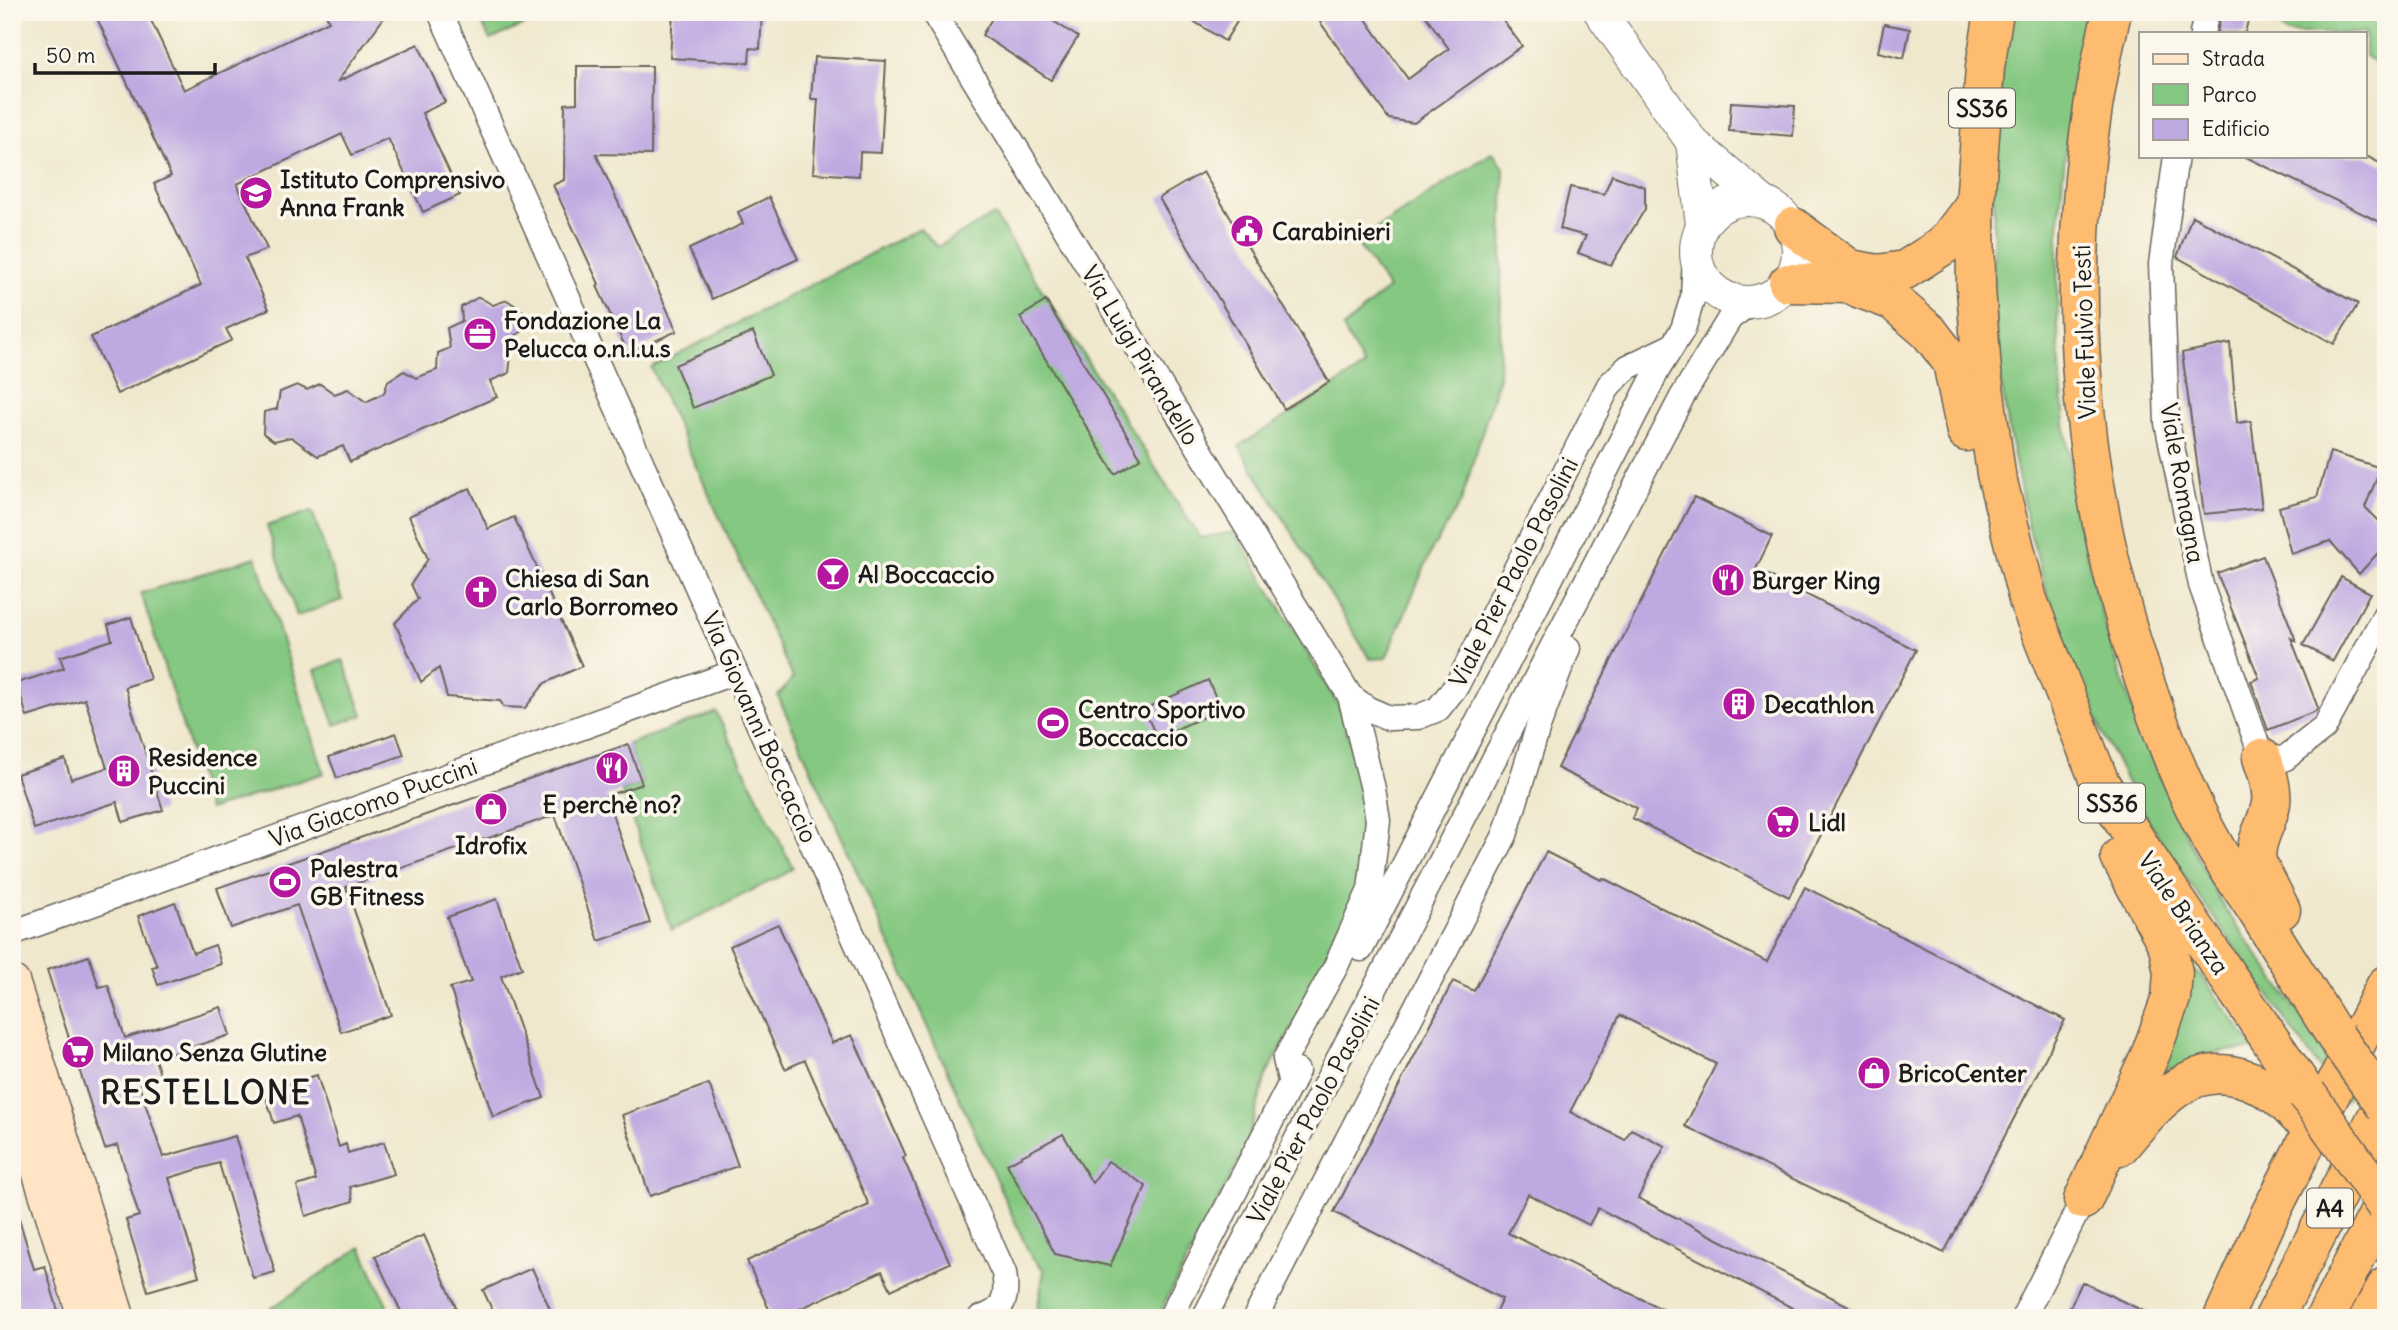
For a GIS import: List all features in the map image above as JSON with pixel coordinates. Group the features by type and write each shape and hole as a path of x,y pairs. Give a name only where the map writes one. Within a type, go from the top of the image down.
{"highway":[{"name":"SS36","path":"1994,12 1985,67 1975,204 1976,288 1982,372 1996,474"},
{"name":"Viale Fulvio Testi","path":"2112,12 2090,119 2081,200 2079,295 2082,394 2095,495 2112,573 2133,650 2166,739 2215,848 2336,1037"},
{"path":"1793,227 1850,269 1878,274 1905,270 1944,245 1975,204"},
{"path":"1788,283 1847,284 1893,301 1929,332 1952,362 1971,455 1996,474"},
{"name":"Viale Brianza","path":"1996,474 2028,600 2100,783 2302,1105 2383,1201"},
{"path":"2262,758 2272,795 2256,849 2258,863 2298,944 2336,1037"},
{"path":"2083,1200 2155,1042 2171,998 2173,973 2168,946 2100,820 2100,783"},
{"path":"2224,1318 2276,1202 2386,985"},
{"name":"SS36","path":"2336,1037 2386,1107"},
{"path":"2083,1200 2117,1149 2138,1125 2178,1087 2194,1079 2228,1074 2243,1077 2302,1105"},
{"name":"A4","path":"2274,1318 2386,1099"},
{"name":"A4","path":"2325,1318 2383,1201"},
{"path":"2369,1318 2386,1287"}],"main road":[{"path":"12,984 117,1318"},
{"path":"12,1083 86,1318"}],"street":[{"name":"Via Giovanni Boccaccio","path":"440,12 1004,1273 1007,1287 1005,1301 999,1310 980,1318"},
{"name":"Via Luigi Pirandello","path":"933,12 1350,696"},
{"path":"1600,12 1692,142 1762,201 1780,211 1793,227 1798,246 1797,265 1788,283 1772,296 1750,303 1731,300 1714,291 1701,276 1695,257 1696,241 1702,226 1713,212 1728,203 1745,199 1762,201"},
{"path":"2202,32 2207,12"},
{"path":"1692,142 1702,226"},
{"name":"Viale Romagna","path":"2176,158 2161,264 2167,423 2202,585 2262,758"},
{"name":"Viale Pier Paolo Pasolini","path":"1170,1318 1658,369 1683,329 1693,297 1695,257"},
{"name":"Viale Pier Paolo Pasolini","path":"1204,1318 1682,397 1730,318 1750,303"},
{"name":"Viale Pier Paolo Pasolini","path":"1350,696 1368,709 1389,718 1418,717 1438,709 1457,685 1609,386 1628,367 1672,346"},
{"name":"Viale Pier Paolo Pasolini","path":"1255,1318 1505,835 1538,727 1595,567"},
{"path":"2262,758 2284,759 2324,728 2386,613"},
{"name":"Via Giacomo Puccini","path":"12,933 735,672"},
{"name":"Viale Pier Paolo Pasolini","path":"1291,1084 1285,1059 1336,967 1370,890 1378,820 1350,696"},
{"path":"2023,1318 2083,1200"}],"green space":[{"path":"477,12 554,12 490,40"},
{"path":"2007,12 2091,12 2071,110 2060,208 2058,307 2063,406 2077,504 2098,601 2128,696 2165,788 2213,888 2355,1091 2343,1102 2171,856 2132,793 2072,663 2047,592 2028,525 2011,442 2001,382 1993,300 1994,145"},
{"path":"2275,12 2386,12 2384,68 2366,57 2366,32 2285,32 2273,20"},
{"path":"1493,152 1504,168 1499,376 1461,502 1432,549 1386,658 1370,659 1239,446 1364,367 1343,328 1388,288 1359,246 1370,233"},
{"name":"Centro Sportivo Boccaccio","path":"994,215 1200,538 1235,532 1340,708 1358,767 1368,822 1364,883 1342,936 1266,1076 1245,1149 1157,1318 1036,1318 1044,1270 1030,1255 778,696 793,678 651,368 920,228 937,247"},
{"path":"312,511 342,600 297,616 267,526"},
{"path":"256,557 324,773 209,810 141,593"},
{"path":"343,660 363,715 335,725 315,670"},
{"path":"716,712 793,868 672,930 622,791 642,784 628,744"},
{"path":"2195,971 2255,1049 2221,1052 2198,1058 2150,1090 2187,975"},
{"path":"361,1247 393,1318 257,1318"}],"building":[{"path":"94,12 147,12 184,90 329,21 325,12 388,12 337,82 418,44 445,102 422,113 460,195 423,212 388,138 352,155 342,134 237,184 267,249 245,258 269,309 226,329 232,340 117,394 91,337 201,285 154,184 171,176"},
{"path":"673,12 762,12 760,49 750,48 749,63 670,58"},
{"path":"996,12 1039,12 1078,37 1051,80 982,35"},
{"path":"1179,12 1243,12 1225,41"},
{"path":"1313,12 1361,12 1408,79 1449,49 1423,12 1497,12 1522,46 1414,123 1389,119"},
{"path":"2221,12 2250,12 2245,32 2217,32"},
{"path":"1884,24 1910,29 1904,58 1878,52"},
{"path":"814,57 886,61 881,153 860,152 859,176 813,173 818,99 811,99"},
{"path":"577,66 652,66 651,155 596,154 677,331 628,353 553,185 564,180 565,104 577,103"},
{"path":"1731,102 1795,106 1793,136 1729,131"},
{"path":"2366,156 2386,166 2386,225 2248,158"},
{"path":"1203,172 1329,382 1284,409 1159,198"},
{"path":"1612,175 1645,187 1645,209 1611,265 1578,253 1586,236 1560,229 1570,187 1604,194"},
{"path":"769,197 798,259 712,299 689,249 743,224 738,212"},
{"path":"2192,216 2358,304 2334,344 2177,257"},
{"path":"479,297 493,305 507,300 526,313 523,331 513,337 509,373 490,381 497,397 350,462 343,446 318,456 291,437 274,441 263,433 264,412 277,409 280,392 297,385 307,390 320,384 335,394 348,389 366,402 384,393 388,381 404,371 416,378 437,370 438,353 450,348 447,328 462,321 461,307"},
{"path":"1046,301 1141,458 1115,474 1020,317"},
{"path":"753,332 771,375 693,408 675,365"},
{"path":"2230,343 2237,423 2251,421 2262,508 2204,514 2182,353"},
{"path":"2330,452 2381,468 2365,507 2386,528 2386,544 2359,574 2330,541 2291,554 2279,507 2317,497"},
{"name":"Chiesa di San Carlo Borromeo","path":"470,488 488,529 514,517 582,666 545,683 525,708 504,707 500,701 447,697 439,668 421,682 395,623 418,599 411,584 428,559 409,516"},
{"name":"Decathlon","path":"1694,497 1772,536 1756,569 1916,650 1789,897 1632,818 1637,808 1557,768"},
{"path":"2263,556 2296,641 2291,638 2318,708 2268,730 2251,681 2259,678 2217,573"},
{"path":"2341,577 2370,593 2333,661 2303,645"},
{"path":"131,617 150,679 125,687 163,810 123,822 117,802 34,829 17,774 65,759 71,779 107,768 85,699 27,717 17,683 64,668 60,657 112,640 108,625"},
{"path":"1208,680 1221,709 1157,738 1144,709"},
{"path":"396,733 404,755 337,778 329,757"},
{"path":"628,744 642,784 606,796 650,923 599,941 555,815 346,887 391,1015 341,1032 297,905 231,928 217,888"},
{"path":"1546,852 1601,880 1603,878 1767,962 1805,887 2065,1020 1944,1253 1685,1126 1716,1064 1620,1015 1570,1112 1625,1140 1631,1129 1665,1146 1638,1198 1872,1318 1812,1318 1598,1208 1589,1225 1528,1194 1508,1233 1680,1318 1493,1318 1502,1299 1334,1212 1453,981 1474,991"},
{"path":"497,899 522,968 501,976 544,1098 493,1117 450,988 471,982 447,917"},
{"path":"175,902 193,953 215,945 221,964 158,985 152,967 157,966 138,916"},
{"path":"778,924 832,1043 852,1035 950,1263 891,1290 882,1271 780,1318 773,1318 747,1261 869,1205 805,1060 785,1069 730,946"},
{"path":"89,956 99,987 108,985 125,1038 221,1007 230,1035 155,1059 161,1078 139,1085 163,1157 235,1136 275,1272 253,1278 219,1163 169,1178 199,1276 148,1291 126,1220 139,1216 118,1145 105,1149 47,970"},
{"path":"317,1075 339,1147 346,1144 348,1153 384,1142 394,1174 350,1187 353,1201 306,1216 297,1186 316,1180 297,1116 274,1123 264,1091"},
{"path":"709,1084 738,1166 650,1196 622,1115"},
{"path":"1063,1134 1092,1183 1108,1161 1146,1186 1110,1266 1055,1254 1007,1164"},
{"path":"17,1212 34,1269 45,1266 60,1318 12,1318 12,1213"},
{"path":"424,1235 456,1307 431,1318 404,1318 375,1256"},
{"path":"532,1268 554,1318 496,1318 483,1290"},
{"path":"2082,1282 2158,1318 2065,1318"}],"place":[{"name":"Istituto Comprensivo Anna Frank","path":"256,193"},
{"name":"Carabinieri","path":"1247,231"},
{"name":"Fondazione La Pelucca o.n.l.u.s","path":"480,334"},
{"name":"Al Boccaccio","path":"833,574"},
{"name":"Burger King","path":"1728,580"},
{"name":"Chiesa di San Carlo Borromeo","path":"481,592"},
{"name":"Decathlon","path":"1739,704"},
{"name":"Centro Sportivo Boccaccio","path":"1053,723"},
{"name":"E perchè no?","path":"612,768"},
{"name":"Residence Puccini","path":"124,771"},
{"name":"Idrofix","path":"491,809"},
{"name":"Lidl","path":"1783,822"},
{"name":"Palestra GB Fitness","path":"285,882"},
{"name":"Milano Senza Glutine","path":"78,1052"},
{"name":"BricoCenter","path":"1874,1073"}],"district":[{"name":"RESTELLONE","path":"206,1092"}]}
